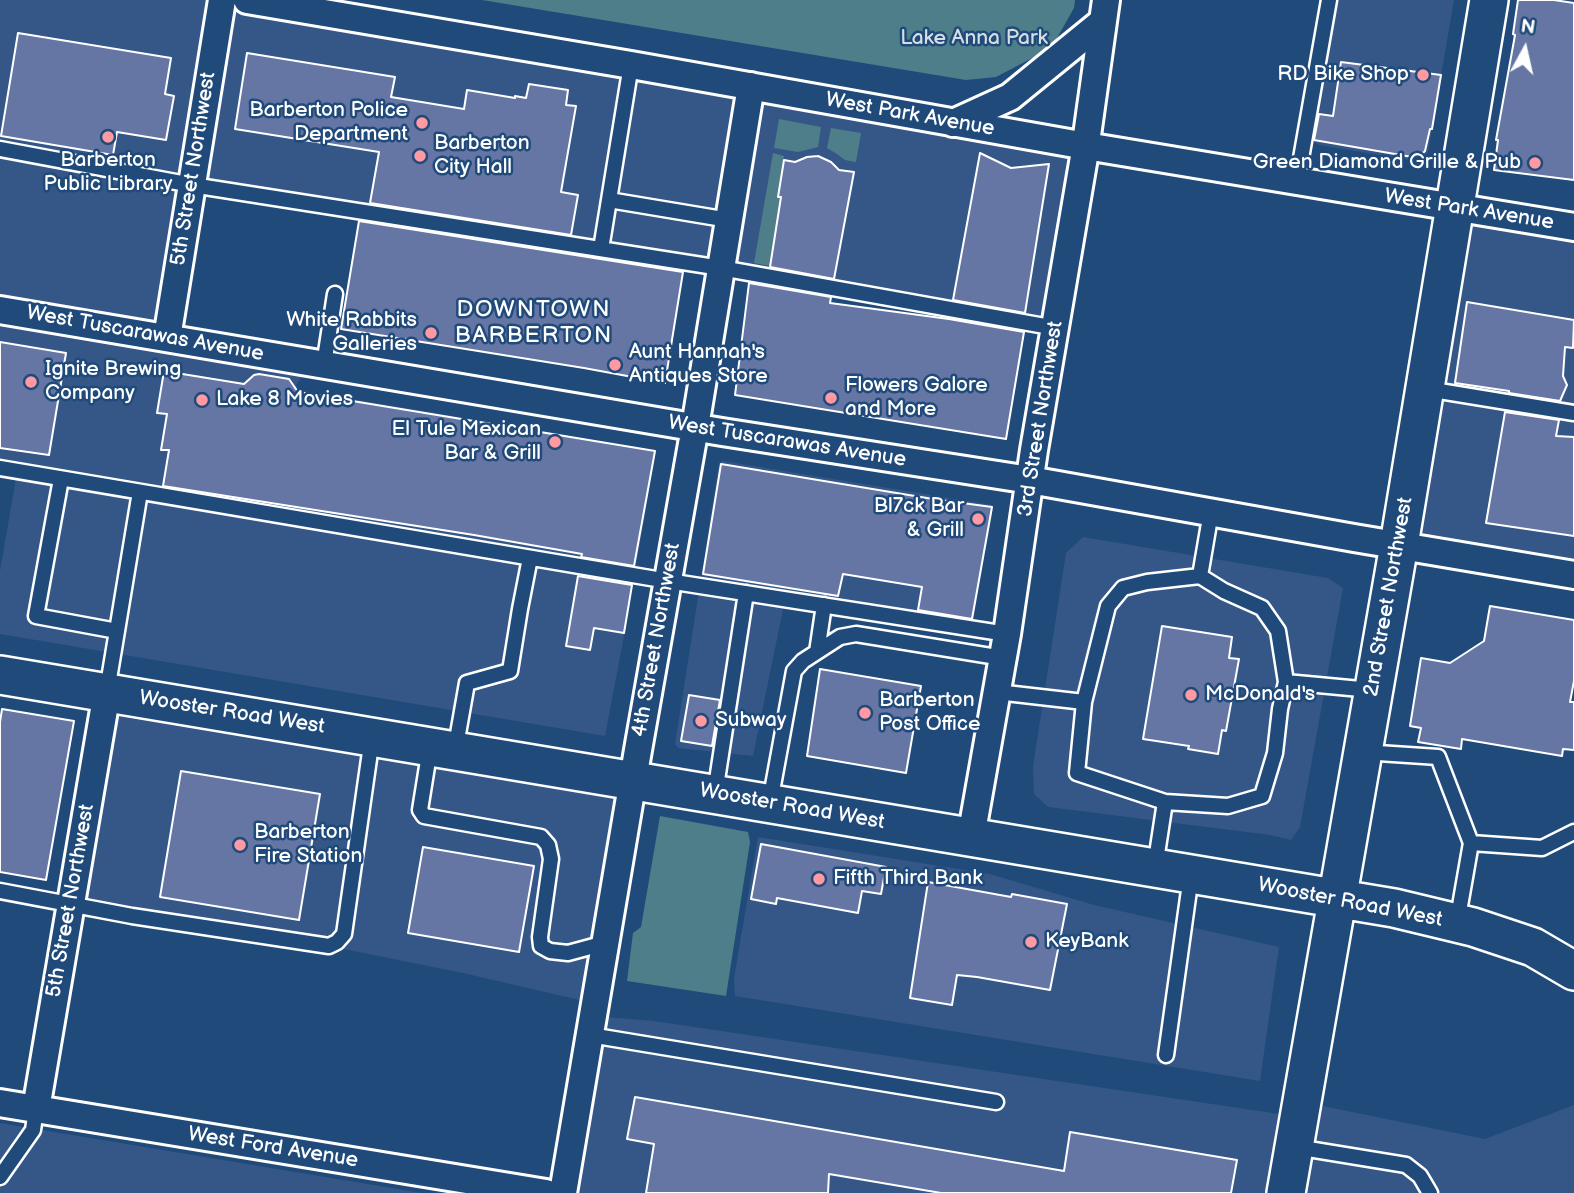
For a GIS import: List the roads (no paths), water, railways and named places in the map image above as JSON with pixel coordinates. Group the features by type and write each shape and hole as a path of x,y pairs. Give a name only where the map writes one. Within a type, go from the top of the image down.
{"main road":[{"name":"2nd Street Northwest","path":"1286,1193 1399,545 1489,0"},
{"name":"Wooster Road West","path":"0,675 1394,908 1473,927 1533,947 1574,971"}],"street":[{"name":"5th Street Northwest","path":"167,338 222,0"},
{"name":"West Park Avenue","path":"247,0 1086,146 1574,227"},
{"path":"953,122 1010,97 1073,47 1104,11"},
{"name":"3rd Street Northwest","path":"971,837 1005,646 1086,146 1104,11"},
{"name":"4th Street Northwest","path":"563,1193 751,86"},
{"name":"West Tuscarawas Avenue","path":"0,310 695,427 1030,480 1574,575"},
{"name":"5th Street Northwest","path":"36,1109 107,692"},
{"name":"West Ford Avenue","path":"0,1103 546,1193"}],"lane":[{"path":"1297,181 1329,0"},
{"path":"601,249 631,65"},
{"path":"0,149 192,185 721,268 1056,328"},
{"path":"609,200 729,220"},
{"path":"324,365 335,294"},
{"path":"1425,389 1573,410"},
{"path":"0,468 824,605 1005,646"},
{"path":"61,479 36,616 117,631"},
{"path":"107,692 140,492"},
{"path":"1200,576 1211,512"},
{"path":"530,558 510,671 467,683 420,810 424,816 541,836 548,845 551,859 541,946 550,951 568,953 605,943"},
{"path":"1200,576 1224,591 1262,608 1278,631 1286,682 1275,753 1262,796 1228,806 1165,802 1077,772 1084,702 1108,606 1123,588 1147,582 1200,576"},
{"path":"715,794 746,593"},
{"path":"817,653 824,605"},
{"path":"769,804 794,671 803,661 840,637 856,634 1005,646"},
{"path":"1286,682 1373,690"},
{"path":"997,692 1084,702"},
{"path":"0,891 132,916 329,946 344,934 373,737"},
{"path":"1362,752 1438,757 1471,843 1457,923"},
{"path":"1155,869 1165,802"},
{"path":"1471,843 1542,848 1574,832"},
{"path":"1166,1055 1191,874"},
{"path":"590,1035 996,1102"},
{"path":"0,1177 33,1130 36,1109"},
{"path":"1294,1146 1406,1165 1420,1176 1430,1193"}],"place":[{"name":"RD Bike Shop","path":"1423,75"},
{"name":"Barberton Police Department","path":"422,123"},
{"name":"Barberton Public Library","path":"108,137"},
{"name":"Barberton City Hall","path":"420,156"},
{"name":"Green Diamond Grille & Pub","path":"1535,163"},
{"name":"White Rabbits Galleries","path":"431,333"},
{"name":"Aunt Hannah's Antiques Store","path":"615,365"},
{"name":"Ignite Brewing Company","path":"31,382"},
{"name":"Flowers Galore and More","path":"831,398"},
{"name":"Lake 8 Movies","path":"202,400"},
{"name":"El Tule Mexican Bar & Grill","path":"555,442"},
{"name":"Bl7ck Bar & Grill","path":"978,519"},
{"name":"McDonald's","path":"1191,695"},
{"name":"Barberton Post Office","path":"865,713"},
{"name":"Subway","path":"701,721"},
{"name":"Barberton Fire Station","path":"240,845"},
{"name":"Fifth Third Bank","path":"819,879"},
{"name":"KeyBank","path":"1031,942"}],"district":[{"name":"DOWNTOWN BARBERTON","path":"534,323"}],"park label":[{"name":"Lake Anna Park","path":"974,39"}]}
